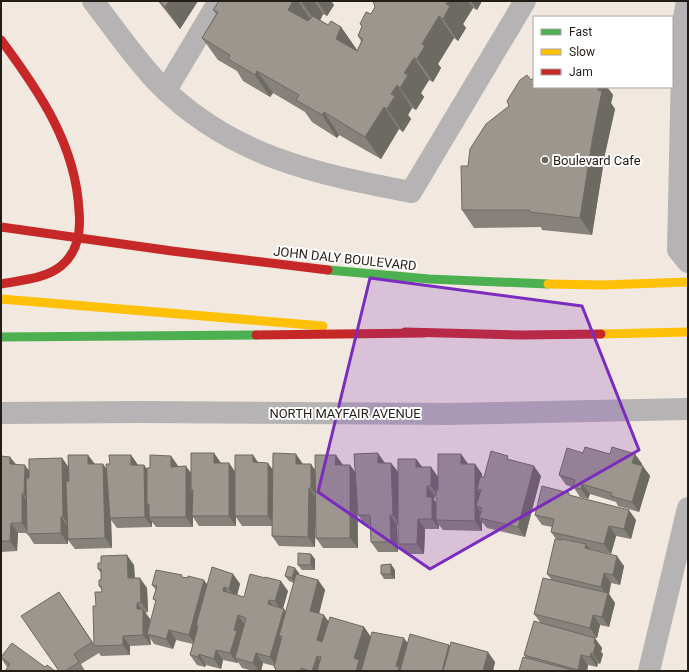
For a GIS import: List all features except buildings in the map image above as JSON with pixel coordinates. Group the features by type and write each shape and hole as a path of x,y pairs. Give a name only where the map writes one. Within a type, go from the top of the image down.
{"main road":[{"path":"1,40 43,100 64,140 74,169 80,214 78,238 72,255 59,268 41,275 1,284"},
{"name":"JOHN DALY BOULEVARD","path":"1,227 266,263 392,277 628,286 688,282"},
{"path":"1,299 424,333"},
{"path":"1,337 424,333 522,335 688,332"}],"street":[{"path":"93,1 166,90 186,109 214,128 246,146 277,160 350,180 411,192 525,1"},
{"path":"166,90 219,1"},
{"path":"687,1 683,23 684,207 678,250 688,262"},
{"name":"NORTH MAYFAIR AVENUE","path":"1,413 139,412 448,414 688,409"},
{"path":"649,671 688,508"}],"highlighted area":[{"path":"370,278 582,306 639,450 430,569 318,492"}],"traffic: fast":[{"path":"328,270 429,279 548,284"},
{"path":"1,337 256,335"}],"traffic: slow":[{"path":"548,284 602,285 688,282"},
{"path":"1,299 323,326"},
{"path":"601,334 688,332"}],"traffic: jam":[{"path":"1,40 42,99 63,141 71,164 76,187 79,219 79,234 75,248 61,266 48,274 1,284"},
{"path":"1,227 172,251 328,270"},
{"path":"405,332 522,335 601,334"},
{"path":"256,335 424,333"}],"place":[{"name":"Boulevard Cafe","path":"545,160"}]}
